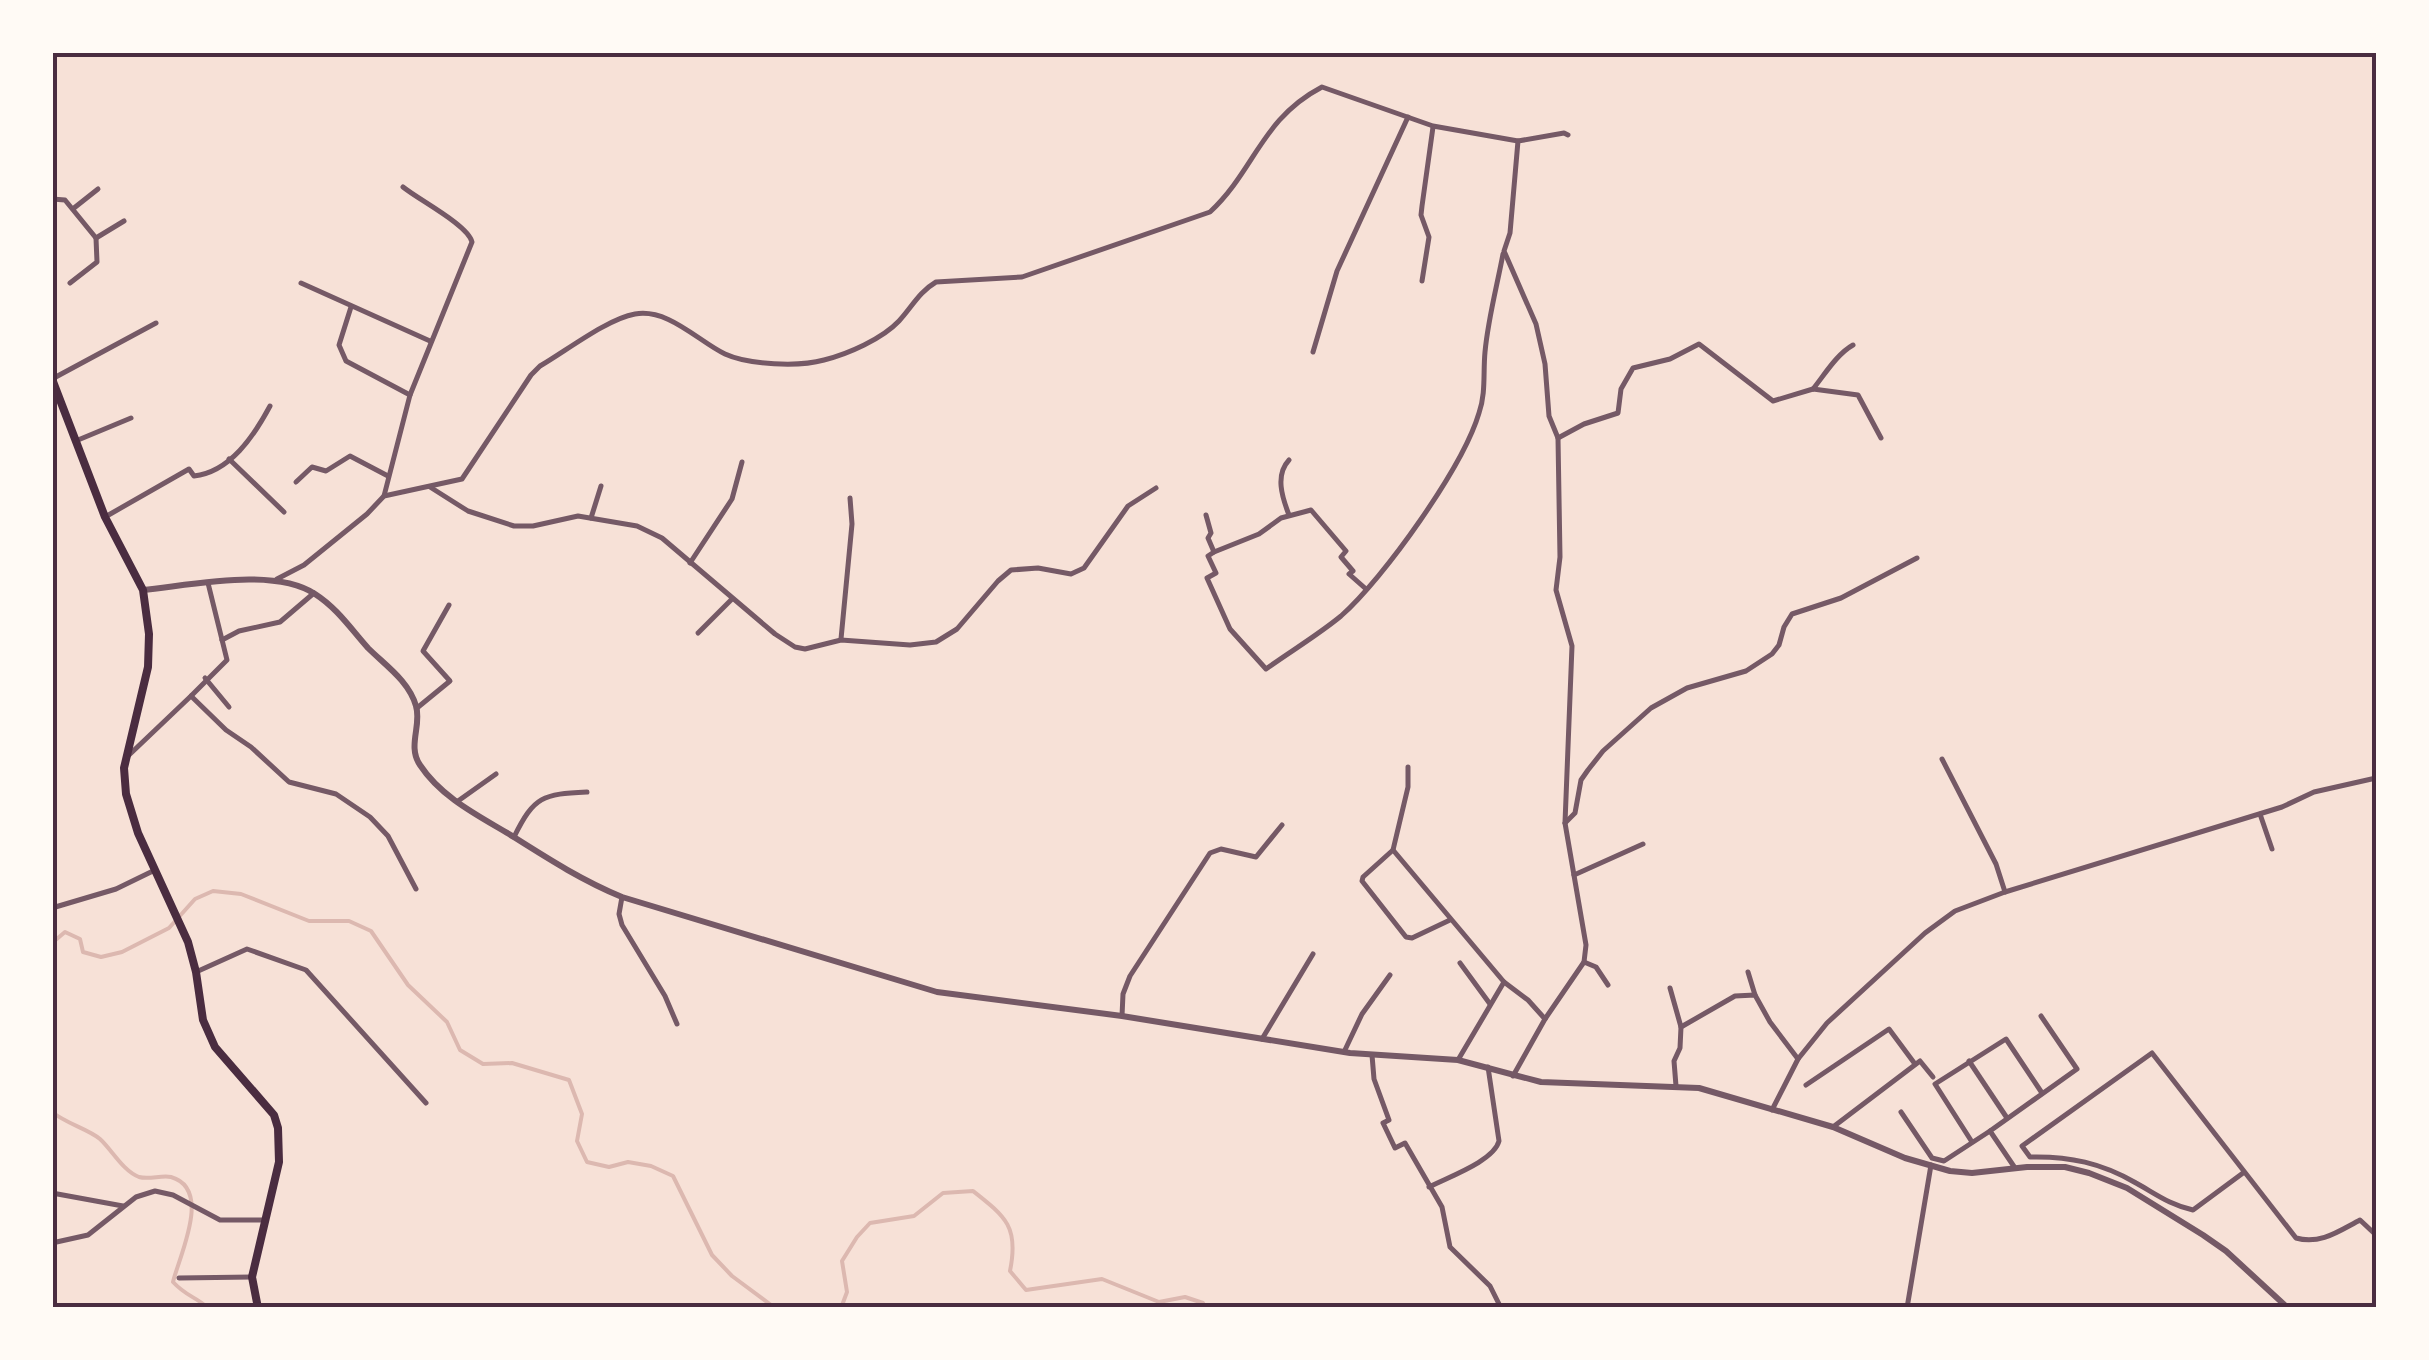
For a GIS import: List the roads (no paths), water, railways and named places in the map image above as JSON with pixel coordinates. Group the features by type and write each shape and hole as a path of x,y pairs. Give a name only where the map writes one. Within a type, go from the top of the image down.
{"main road":[{"path":"52,379 105,517 144,590 150,634 148,667 126,757 126,794 155,870 181,922 196,972 203,1020 216,1047 274,1115 278,1128 277,1179 252,1277 258,1308"}],"street":[{"path":"384,496 464,478 540,366 633,314 658,316 743,360 762,364 822,361 882,334 936,282 1022,277 1210,212 1224,200 1278,118 1322,88 1434,126 1518,141 1568,135"},
{"path":"1313,352 1337,272 1408,118"},
{"path":"1422,281 1429,237 1422,206 1434,126"},
{"path":"1366,589 1349,574 1352,571 1341,556 1346,551 1311,510 1289,515 1259,534 1208,556 1216,572 1208,578 1230,629 1266,669 1342,615 1366,589 1438,494 1474,428 1484,393 1485,352 1510,233 1518,141"},
{"path":"277,579 304,565 384,496 410,395 472,242 470,234 457,223 426,206 403,187"},
{"path":"74,208 98,189"},
{"path":"52,199 60,197 74,208 96,238 97,262 70,283"},
{"path":"96,238 124,221"},
{"path":"1504,251 1536,324 1545,364 1549,416 1558,438 1560,557 1556,590 1572,646 1565,823 1586,945 1584,962 1512,1076"},
{"path":"301,283 430,341"},
{"path":"351,307 339,344 346,361 410,395"},
{"path":"52,379 156,323"},
{"path":"1558,438 1618,413 1621,389 1633,368 1670,359 1698,344 1773,401 1813,389 1858,395 1881,438"},
{"path":"1813,389 1840,354 1854,346"},
{"path":"105,517 189,469 194,476 208,474 258,430 270,406"},
{"path":"78,440 130,418"},
{"path":"296,482 312,467 326,471 350,456 388,476"},
{"path":"229,458 284,512"},
{"path":"1289,515 1280,479 1290,460"},
{"path":"690,563 732,499 742,462"},
{"path":"427,486 468,511 514,526 534,526 578,516 649,532 795,647 812,648 841,640 910,645 946,638 1011,570 1038,568 1071,574 1084,568 1128,506 1156,488"},
{"path":"591,518 600,486"},
{"path":"841,640 852,524 850,498"},
{"path":"1206,515 1214,552"},
{"path":"1565,823 1575,813 1581,780 1588,770 1603,751 1651,708 1687,688 1746,671 1779,646 1792,614 1841,598 1917,558"},
{"path":"144,590 277,579 314,593 343,617 404,684 417,708 413,744 417,762 456,802 586,882 622,897 911,986 1344,1052 1458,1060 1512,1076 1563,1085 1676,1086 1720,1094 1833,1126 1905,1158 1972,1174 2065,1167 2127,1188 2226,1251 2288,1308"},
{"path":"126,757 227,660 208,583"},
{"path":"222,640 239,631 280,622 314,593"},
{"path":"698,633 731,600"},
{"path":"417,708 450,681 423,651 450,604"},
{"path":"205,678 229,707"},
{"path":"191,696 289,782 336,794 370,818 388,836 416,888"},
{"path":"1942,759 1996,864 2005,892"},
{"path":"1408,767 1408,787 1393,850 1362,881 1402,932 1412,938 1450,920"},
{"path":"456,802 496,774"},
{"path":"1772,1110 1798,1059 1828,1023 1925,933 1955,911 2314,792 2376,778"},
{"path":"514,837 532,804 554,794 587,792"},
{"path":"2259,813 2272,848"},
{"path":"1122,1016 1123,994 1130,976 1210,853 1221,849 1256,857 1282,826"},
{"path":"1574,875 1644,844"},
{"path":"1393,850 1504,982 1546,1019"},
{"path":"52,908 116,888 155,870"},
{"path":"622,897 622,925 658,982 677,1024"},
{"path":"196,972 247,949 306,970 426,1103"},
{"path":"1262,1039 1313,954"},
{"path":"1584,962 1596,967 1608,985"},
{"path":"1460,963 1490,1004"},
{"path":"1748,972 1770,1022 1798,1059"},
{"path":"1344,1052 1362,1014 1390,975"},
{"path":"1458,1060 1504,982"},
{"path":"1670,988 1681,1027 1674,1060 1676,1086"},
{"path":"1681,1027 1735,996 1755,995"},
{"path":"1901,1112 1932,1158 1944,1161 1990,1131 2077,1068 2040,1016"},
{"path":"1806,1085 1889,1029 1915,1064"},
{"path":"1972,1142 1935,1084 2006,1040 2042,1094"},
{"path":"2033,1167 2022,1146 2152,1053 2296,1238 2309,1242 2324,1239 2360,1220 2376,1235"},
{"path":"1372,1055 1374,1079 1389,1120 1384,1123 1396,1148 1405,1143 1442,1206 1450,1247 1490,1286 1501,1308"},
{"path":"1833,1126 1920,1061 1932,1077"},
{"path":"1970,1061 2008,1118"},
{"path":"1429,1187 1498,1149 1488,1067"},
{"path":"1990,1131 2015,1168"},
{"path":"2030,1157 2090,1161 2171,1205 2192,1210 2243,1174"},
{"path":"1908,1307 1931,1165"},
{"path":"52,1243 88,1235 145,1192 155,1191 187,1202 220,1220 266,1220"},
{"path":"52,1193 125,1207"},
{"path":"179,1278 252,1277"}],"waterway":[{"path":"52,943 65,932 80,939 83,952 101,957 122,952 169,928 195,899 213,891 241,894 309,921 349,921 371,931 408,985 447,1022 460,1050 483,1064 512,1063 569,1080 582,1114 577,1141 587,1162 609,1167 628,1162 651,1166 673,1176 712,1255 732,1276 775,1308"},
{"path":"52,1112 100,1139 133,1174 143,1178 171,1177 183,1184 192,1209 173,1282 208,1308"},
{"path":"841,1308 847,1292 842,1261 870,1223 914,1216 943,1193 973,1191 1007,1224 1013,1244 1010,1271 1026,1290 1102,1279 1159,1302 1185,1297 1203,1303 1205,1308"}]}
